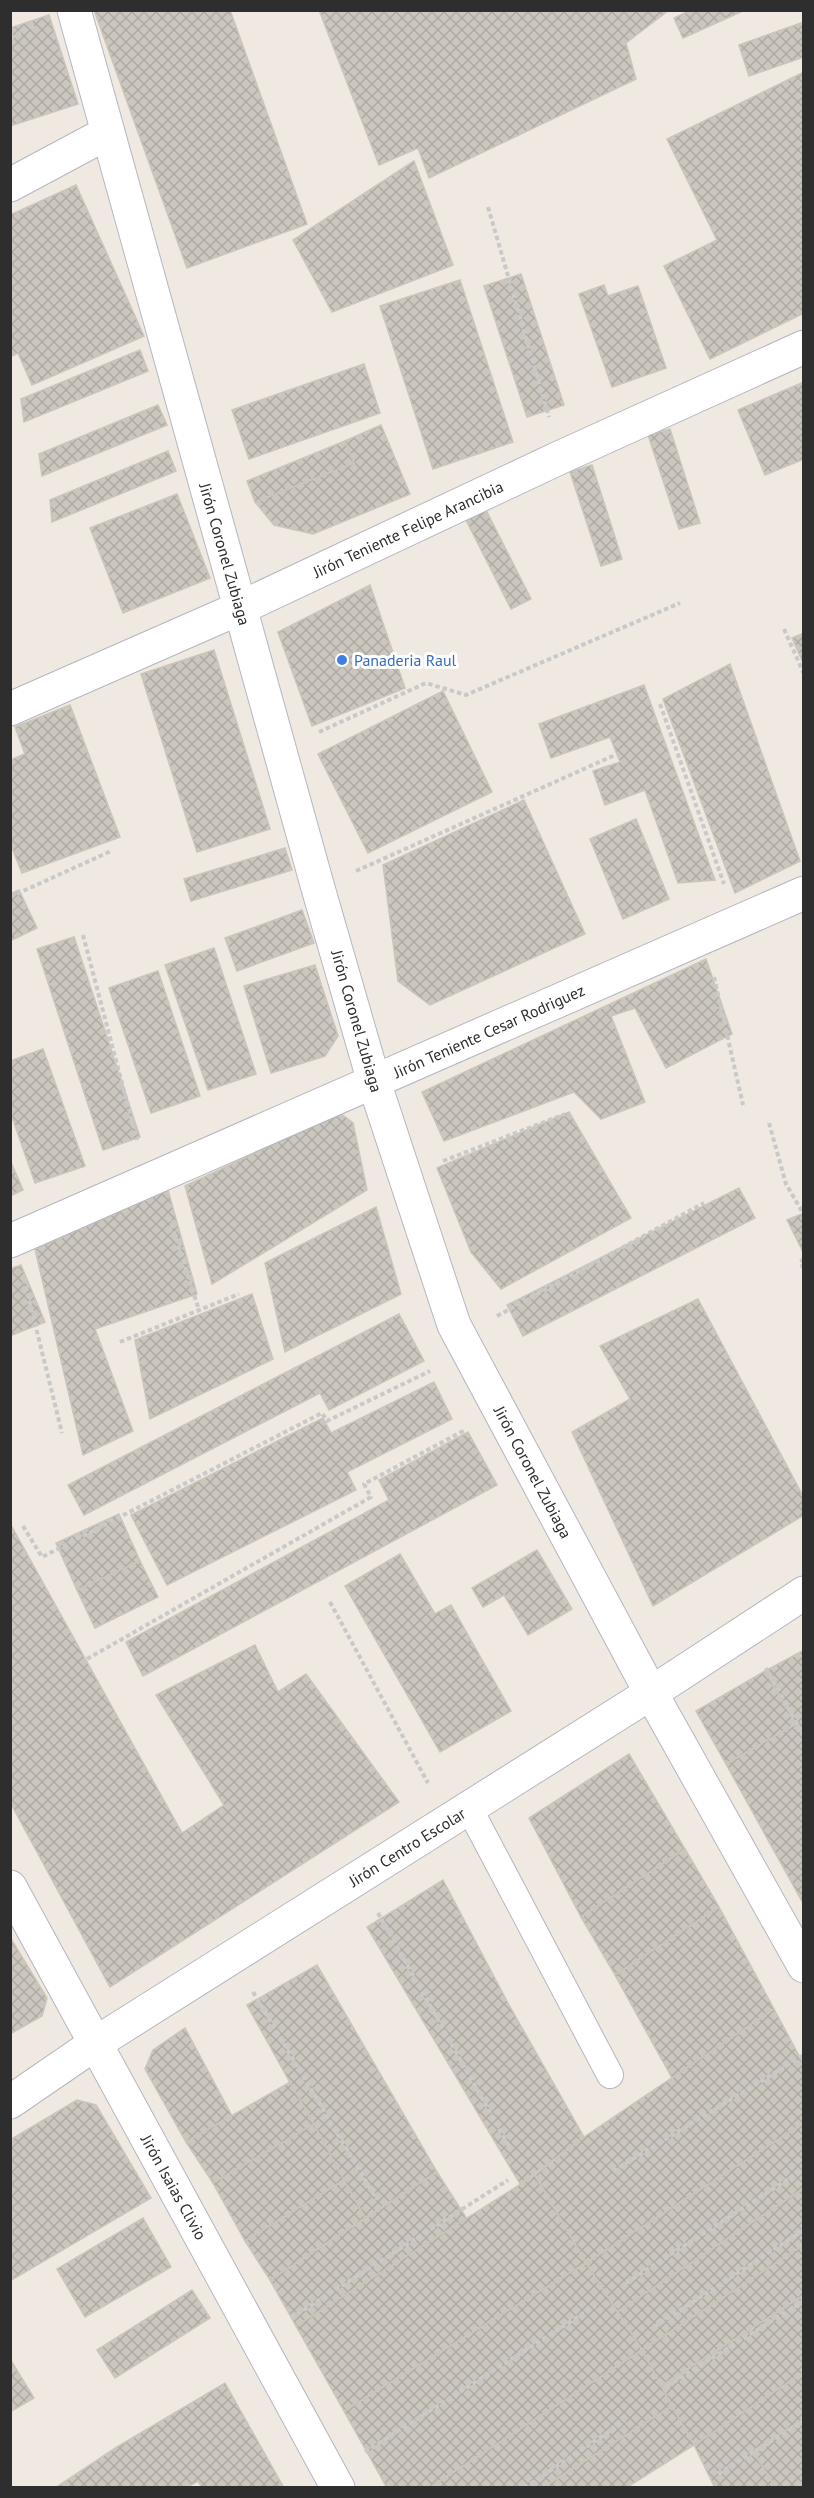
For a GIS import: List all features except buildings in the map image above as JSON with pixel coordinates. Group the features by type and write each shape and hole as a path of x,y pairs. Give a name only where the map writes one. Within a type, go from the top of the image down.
{"street":[{"name":"Jirón Coronel Zubiaga","path":"74,10 374,1082 454,1325 651,1693 804,1966"},
{"path":"10,185 107,133"},
{"name":"Jirón Teniente Felipe Arancibia","path":"10,709 240,608 561,457 804,347"},
{"name":"Jirón Teniente Cesar Rodriguez","path":"12,1241 804,894"},
{"name":"Jirón Centro Escolar","path":"10,2102 96,2043 651,1693 804,1593"},
{"name":"Jirón Isaias Clivio","path":"10,1887 334,2481"}],"lane":[{"path":"458,1815 610,2075"}],"path":[{"path":"488,207 561,457"},
{"path":"280,750 426,683 466,695 680,603"},
{"path":"784,629 804,674"},
{"path":"660,704 738,922"},
{"path":"318,888 615,755"},
{"path":"10,897 111,852"},
{"path":"83,935 152,1179 199,1310"},
{"path":"704,937 744,1105"},
{"path":"405,1176 565,1114"},
{"path":"769,1122 786,1184 804,1215"},
{"path":"23,1526 42,1557 322,1413 327,1421 465,1344 704,1203"},
{"path":"12,1241 62,1433"},
{"path":"804,1259 800,1262 804,1269"},
{"path":"120,1342 239,1294"},
{"path":"87,1659 371,1497 364,1484 500,1411"},
{"path":"330,1602 458,1815"},
{"path":"745,1631 804,1736"},
{"path":"358,1878 511,2150"},
{"path":"232,1957 377,2200"},
{"path":"613,2171 804,2055"},
{"path":"626,2283 804,2169"},
{"path":"257,2339 508,2180"},
{"path":"654,2327 804,2230"},
{"path":"667,2386 804,2301"},
{"path":"334,2481 595,2306"},
{"path":"524,2487 625,2421"},
{"path":"718,2474 804,2421"}],"place":[{"name":"Panaderia Raul","path":"342,660"}]}
